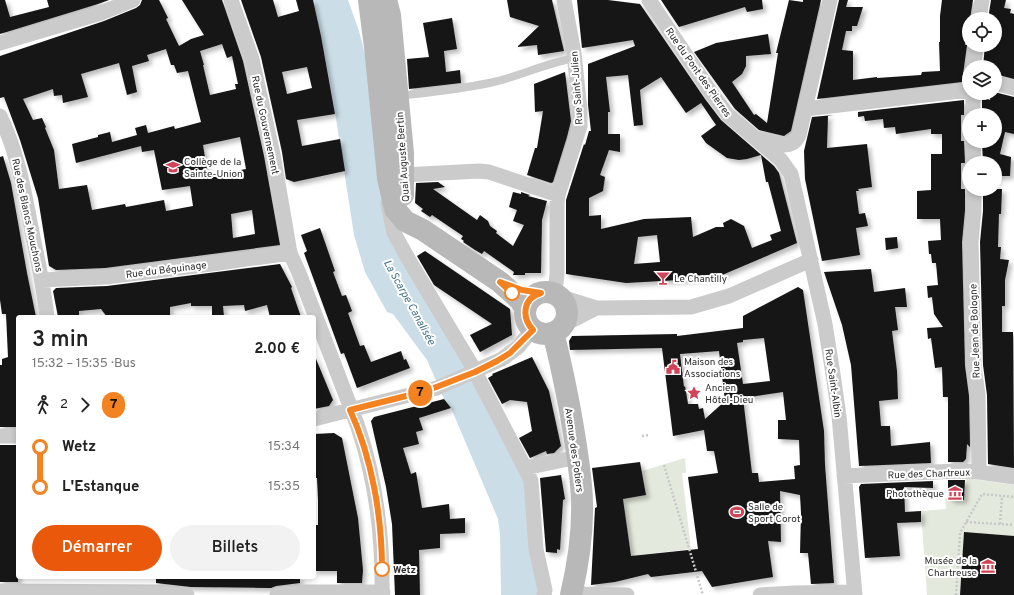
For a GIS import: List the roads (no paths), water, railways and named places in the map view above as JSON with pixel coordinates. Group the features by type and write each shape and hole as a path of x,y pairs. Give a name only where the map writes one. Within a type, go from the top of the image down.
{"street":[{"path":"0,43 101,13 133,0"},
{"name":"Rue du Gouvernement","path":"231,0 252,59 273,154 290,253 300,273 315,315"},
{"name":"Quai Auguste Bertin","path":"369,0 388,178 395,209 402,218 412,226 423,230"},
{"name":"Quai Auguste Bertin","path":"386,0 390,15 403,153 403,198 406,208 412,218 423,230"},
{"name":"Rue Saint-Julien","path":"550,294 556,283 557,274 556,210 558,195 580,126 580,110 574,58 564,0"},
{"name":"Rue du Pont des Pierres","path":"650,0 720,104 735,122 781,160 789,169 791,174"},
{"path":"830,0 805,109 962,91"},
{"path":"980,12 982,0"},
{"path":"1002,85 1014,88"},
{"name":"Rue du Pont des Pierres","path":"755,138 779,145 791,144 799,135 805,109"},
{"name":"Rue des Blancs Mouchons","path":"0,116 12,144 20,169 42,280 47,315"},
{"path":"403,175 479,171 496,174 558,195"},
{"name":"Rue Saint-Albin","path":"791,174 825,324 834,374 854,593"},
{"path":"392,195 387,199 394,233 413,268 475,372 531,481 536,549 545,590 544,595"},
{"name":"Rue Jean de Bologne","path":"974,196 971,242 974,366 978,395 979,472"},
{"path":"423,230 500,282 520,300 526,308"},
{"name":"Rue du Béguinage","path":"42,280 106,277 290,253"},
{"path":"500,282 522,290 550,294 596,308 682,308 697,306 729,296 811,260"},
{"path":"550,294 564,303 567,310 567,316 550,329 526,320 526,308 532,297 550,294"},
{"path":"316,418 437,388 497,361 550,329 596,308"},
{"name":"Rue du Gouvernement","path":"316,317 361,436 375,494 381,538 382,594"},
{"name":"Avenue des Potiers","path":"550,329 559,355 578,456 582,501 582,521 576,571 571,594"},
{"path":"0,436 16,436"},
{"path":"525,468 578,456"},
{"name":"Rue des Chartreux","path":"844,476 958,471 979,472 1014,477"},
{"path":"0,591 39,588 165,592 187,595"},
{"path":"277,595 301,592 382,594"},
{"path":"760,595 795,593 854,593"},
{"path":"571,594 627,595"}],"lane":[{"path":"397,96 467,88 574,58"}],"water":[{"name":"La Scarpe Canalisée","path":"313,0 348,0 365,54 385,215 527,480 538,595 501,595 500,534 498,519 451,408 444,399 427,360 393,314 387,312 365,272 354,235 333,99"}],"place":[{"name":"Collège de la Sainte-Union","path":"173,167"},
{"name":"Le Chantilly","path":"663,278"},
{"name":"Maison des Associations","path":"673,367"},
{"name":"Ancien Hôtel-Dieu","path":"694,393"},
{"name":"Photothèque","path":"955,493"},
{"name":"Salle de Sport Corot","path":"737,512"},
{"name":"Musée de la Chartreuse","path":"988,566"},
{"name":"Wetz","path":"382,569"}]}
